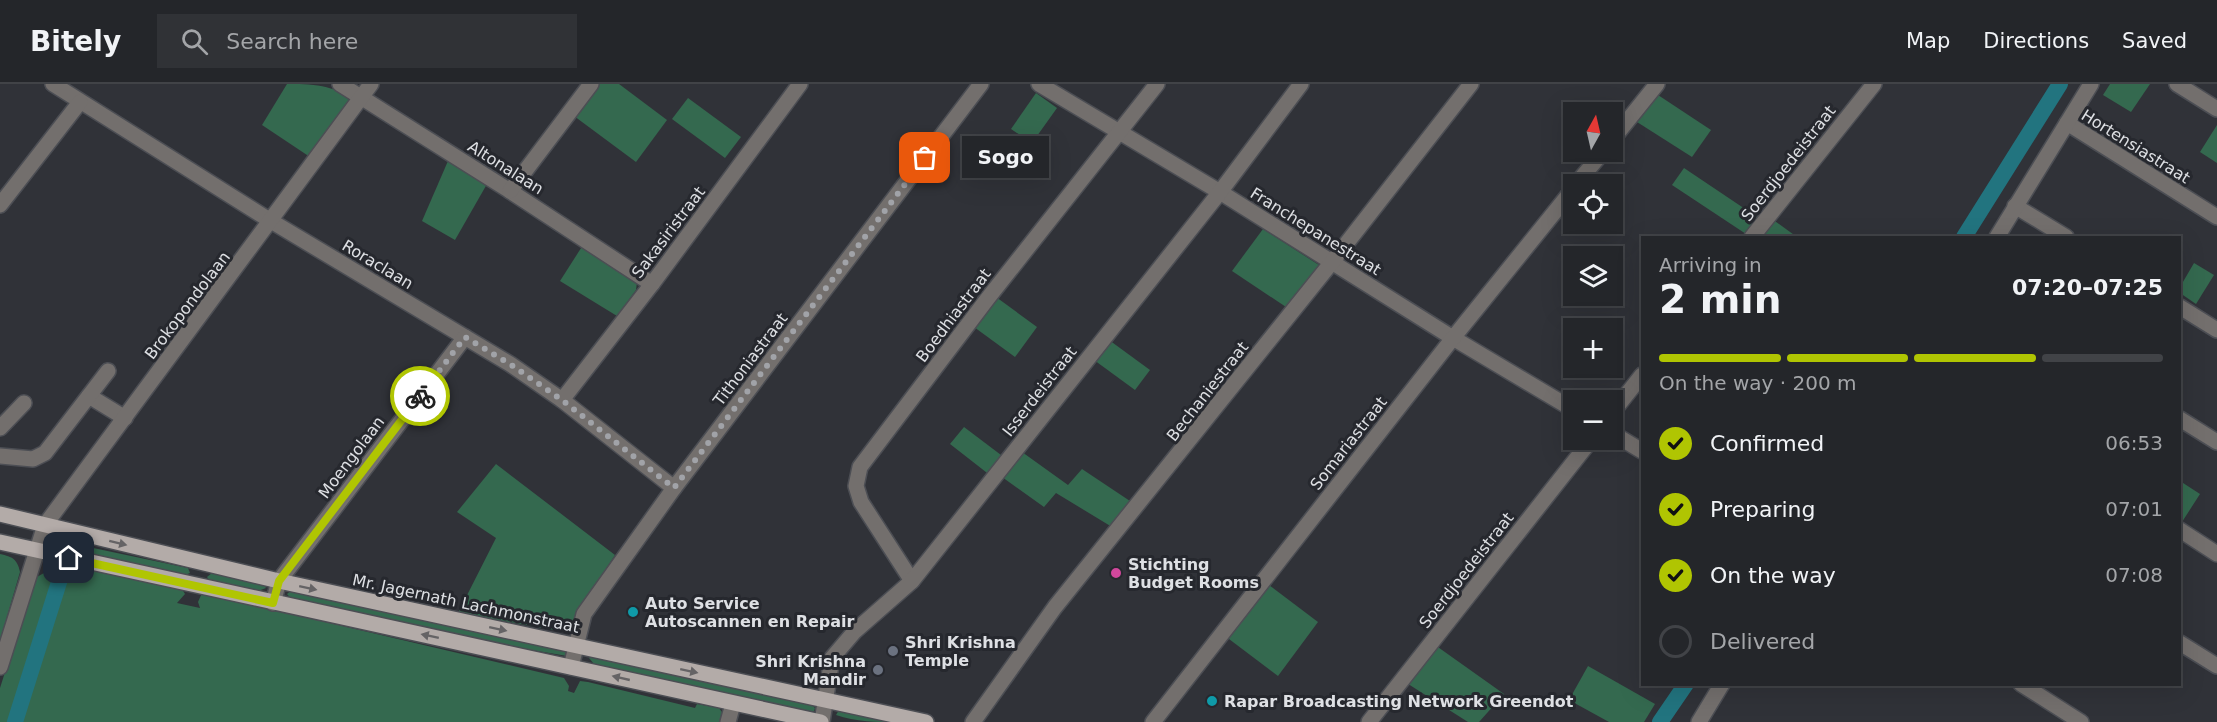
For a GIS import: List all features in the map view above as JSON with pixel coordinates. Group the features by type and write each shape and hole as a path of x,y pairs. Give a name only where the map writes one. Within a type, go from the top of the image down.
{"main road":[{"name":"Mr. Jagernath Lachmonstraat","path":"0,514 279,581 926,722"},
{"path":"0,542 821,722"}],"street":[{"name":"Roraclaan","path":"53,84 272,221 510,364 562,400 674,488"},
{"name":"Altonalaan","path":"340,84 510,191 651,284"},
{"name":"Brokopondolaan","path":"0,667 45,525 272,221 371,84"},
{"path":"510,191 591,84"},
{"name":"Sakasiristraat","path":"562,400 801,84"},
{"name":"Tithoniastraat","path":"571,667 584,614 674,488 981,84"},
{"name":"Franchepanestraat","path":"1040,84 1563,403"},
{"name":"Boedhiastraat","path":"912,581 861,502 856,486 860,467 988,298 1157,84"},
{"name":"Isserdeistraat","path":"821,722 832,658 855,631 912,581 1220,192 1301,84"},
{"name":"Bechaniestraat","path":"973,722 1055,607 1332,262 1470,84"},
{"path":"1623,126 1657,84"},
{"name":"Soerdjoedeistraat","path":"1753,236 1874,84"},
{"path":"1998,236 2091,84"},
{"path":"2177,84 2217,109"},
{"path":"0,206 80,102"},
{"name":"Hortensiastraat","path":"2067,123 2217,218"},
{"path":"1584,174 1595,162"},
{"name":"Somariastraat","path":"1153,722 1453,338 1563,202"},
{"path":"2016,206 2064,236"},
{"path":"2181,308 2217,330"},
{"name":"Moengolaan","path":"273,603 279,581 465,337"},
{"path":"0,456 33,459 40,456 108,371"},
{"path":"1623,399 1641,376"},
{"path":"90,396 125,418"},
{"path":"0,428 24,403"},
{"path":"2181,420 2217,442"},
{"path":"1623,440 1641,450"},
{"name":"Soerdjoedeistraat","path":"1369,722 1584,450"},
{"path":"2181,531 2217,554"},
{"path":"2181,644 2217,666"},
{"path":"1706,720 1721,686"},
{"path":"2024,686 2081,722"},
{"path":"728,722 733,704"}],"green space":[{"path":"287,84 331,88 345,96 350,102 310,157 262,125"},
{"path":"598,84 619,84 667,120 636,162 574,116"},
{"path":"2110,84 2150,84 2131,112 2103,95"},
{"path":"1036,93 1057,108 1032,143 1011,129"},
{"path":"1658,95 1711,130 1692,157 1637,122"},
{"path":"688,98 741,137 725,158 672,119"},
{"path":"2217,125 2217,163 2200,152"},
{"path":"448,161 487,184 455,240 422,221"},
{"path":"1684,168 1757,217 1746,234 1672,185"},
{"path":"1772,219 1796,236 1759,236"},
{"path":"1263,229 1319,265 1318,273 1289,309 1232,271"},
{"path":"583,245 637,282 636,290 617,316 560,281"},
{"path":"2194,263 2214,275 2196,304 2181,294 2181,285"},
{"path":"996,297 1037,327 1015,357 974,327"},
{"path":"1109,340 1150,370 1135,390 1094,360"},
{"path":"964,427 1005,458 991,476 950,444"},
{"path":"1022,452 1068,485 1082,469 1133,503 1112,527 1056,493 1044,507 1002,477"},
{"path":"496,464 615,555 580,609 573,626 566,632 458,613 496,538 457,512"},
{"path":"2181,482 2200,494 2181,521"},
{"path":"60,541 188,568 190,573 185,575 60,547 58,545"},
{"path":"0,554 14,559 20,572 0,641"},
{"path":"57,563 182,589 185,594 177,603 200,608 198,602 202,593 564,678 569,686 568,691 574,693 580,681 695,708 697,704 719,708 724,715 723,722 0,722 0,688 32,587 37,577 56,566"},
{"path":"212,573 264,585 266,588 258,591 209,580 207,577"},
{"path":"1265,582 1318,622 1278,676 1225,636"},
{"path":"292,590 567,649 567,656 291,599 287,594"},
{"path":"1435,645 1504,694 1479,722 1468,722 1405,682"},
{"path":"594,655 812,705 815,708 814,711 809,712 723,695 594,664 589,658"},
{"path":"1588,666 1655,704 1644,722 1609,722 1569,700"},
{"path":"839,710 898,722 851,719 836,715"}],"waterway":[{"path":"1965,236 2060,84"},
{"path":"15,722 60,579"},
{"path":"1660,722 1685,686"}],"way so far":[{"path":"420,396 465,337 510,364 562,400 674,488 925,158"}],"place":[{"name":"Sogo","path":"925,158"},
{"name":"Stichting Budget Rooms","path":"1116,573"},
{"name":"Auto Service Autoscannen en Repair","path":"633,612"},
{"name":"Shri Krishna Temple","path":"893,651"},
{"name":"Shri Krishna Mandir","path":"878,670"},
{"name":"Rapar Broadcasting Network Greendot","path":"1212,701"}],"route":[{"path":"69,558 273,603 279,581 420,396"}]}
